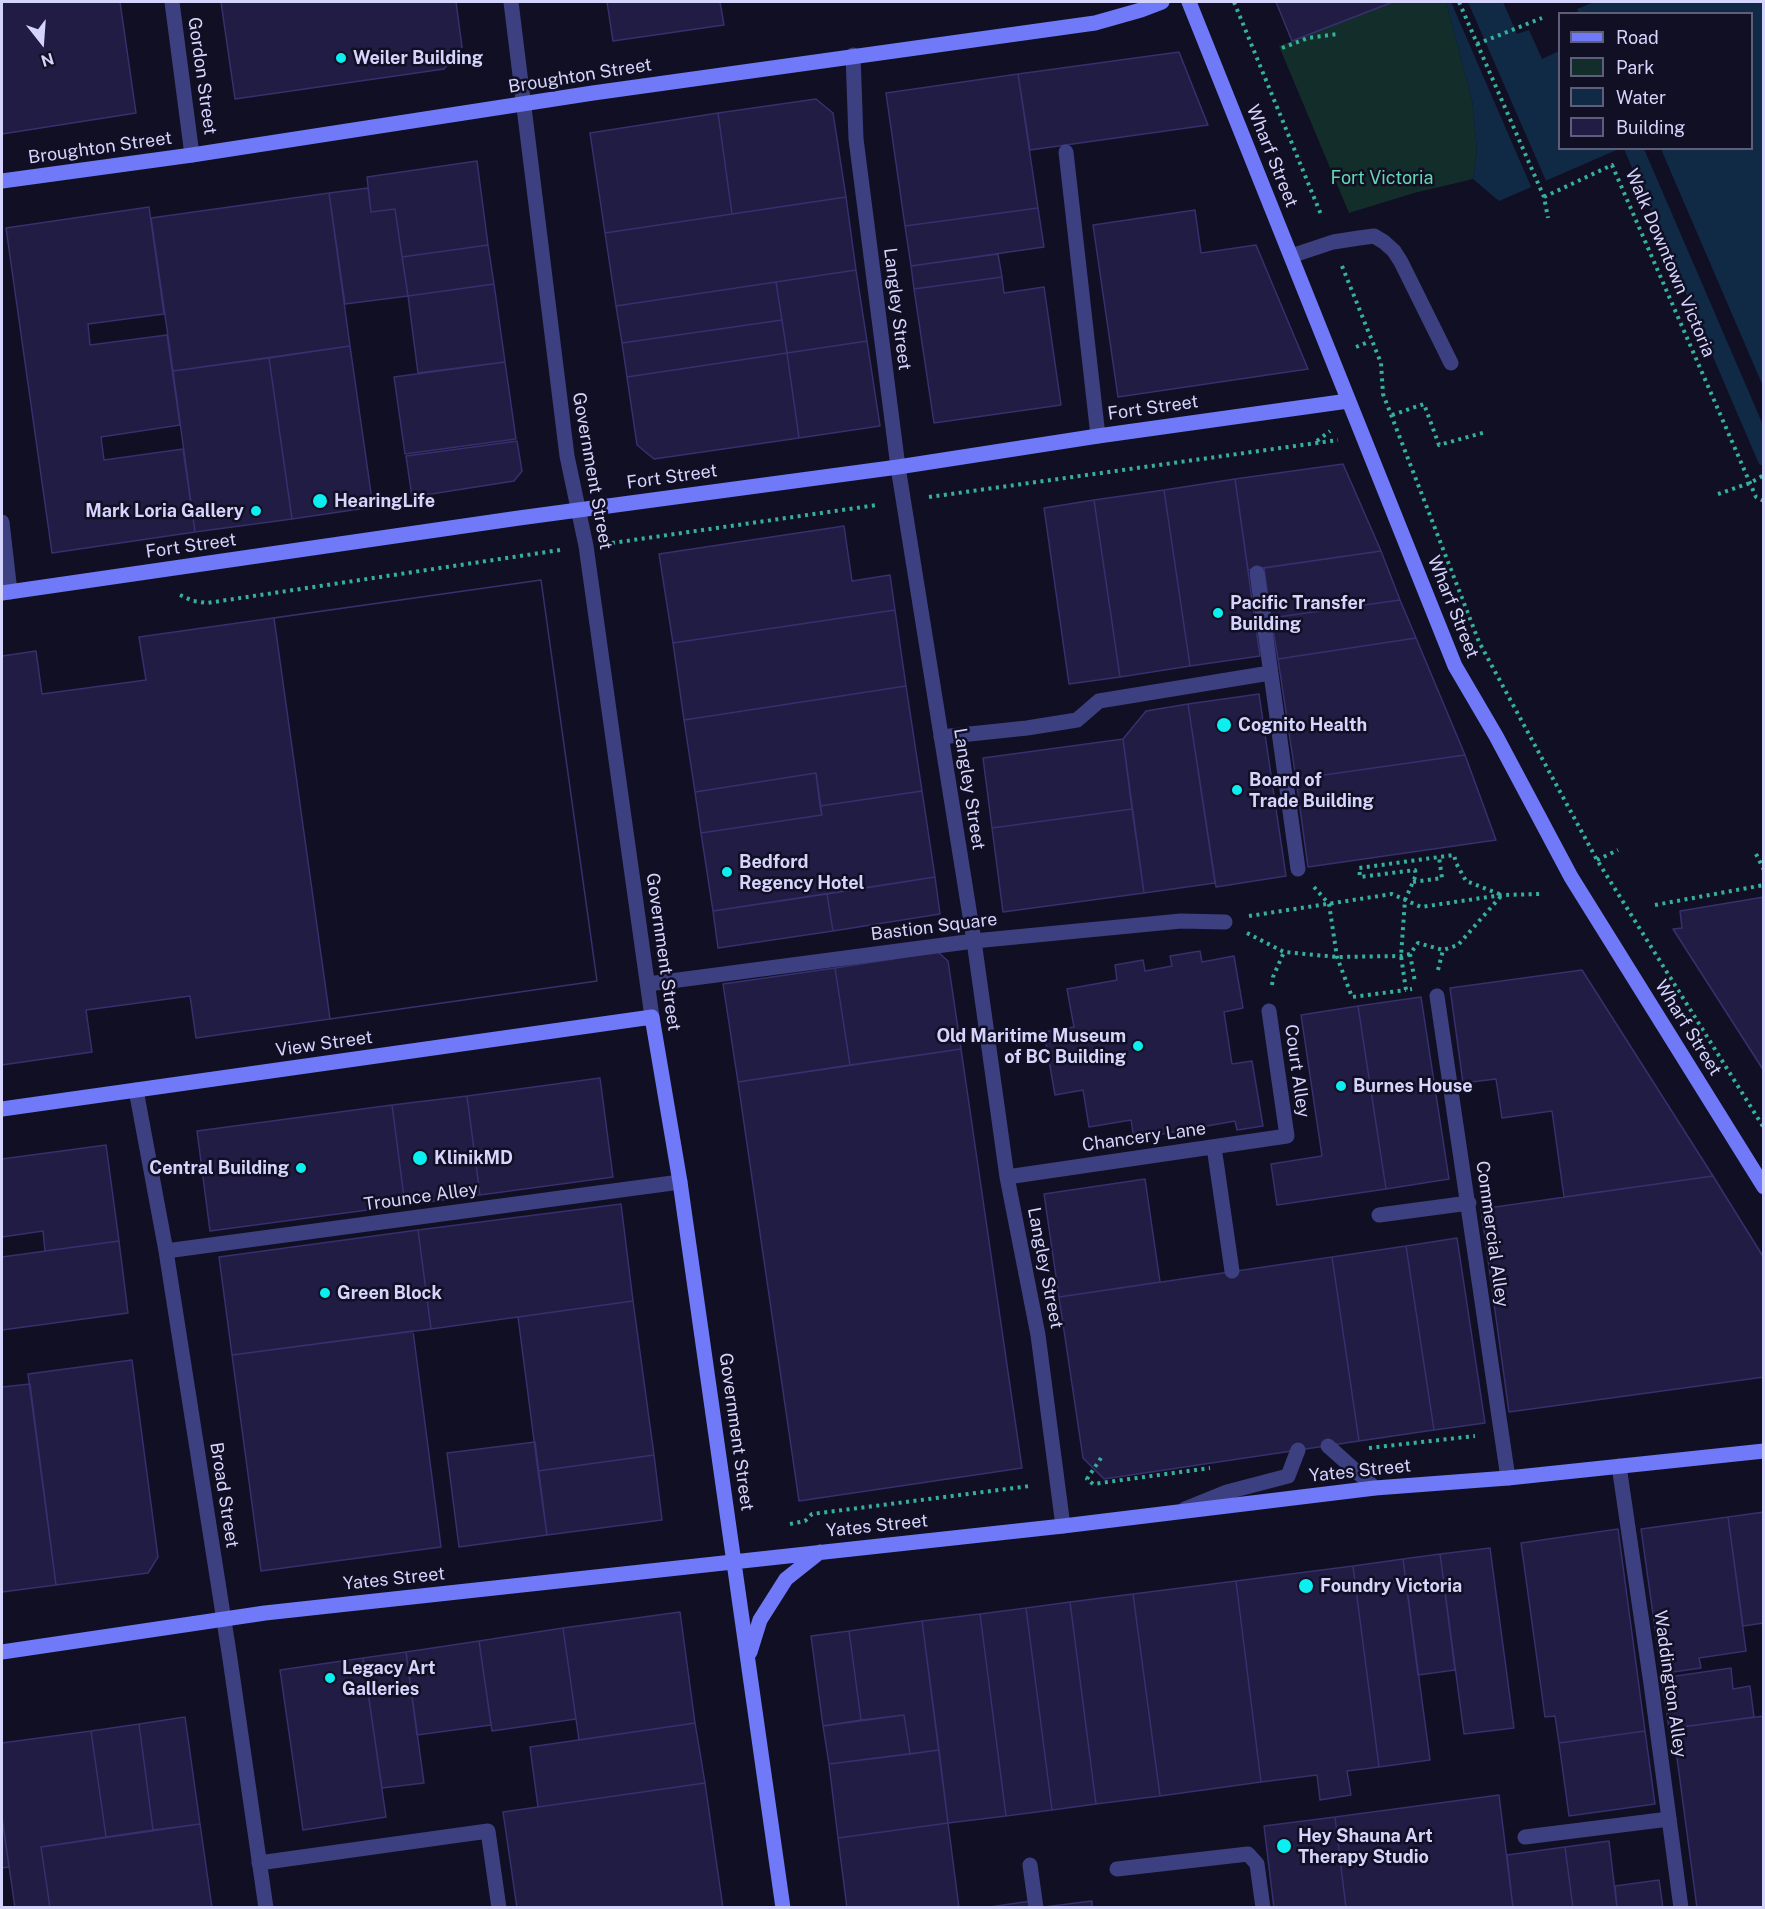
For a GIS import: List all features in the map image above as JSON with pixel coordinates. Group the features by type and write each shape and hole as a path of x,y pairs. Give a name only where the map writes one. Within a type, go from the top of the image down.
{"main road":[{"name":"Broughton Street","path":"2,181 192,155 853,56 1095,23 1162,2"},
{"name":"Wharf Street","path":"1189,2 1455,666 1496,736 1571,877 1764,1187"},
{"name":"Fort Street","path":"6,593 579,510 898,467 1348,400"},
{"name":"View Street","path":"2,1109 652,1017"},
{"name":"Government Street","path":"652,1017 680,1182 783,1908"},
{"name":"Yates Street","path":"2,1652 224,1618 1063,1526 1375,1488 1508,1478 1762,1449"},
{"path":"748,1658 760,1620 786,1579 821,1551"}],"street":[{"name":"Gordon Street","path":"172,2 192,155"},
{"name":"Government Street","path":"511,2 567,456 586,546 652,1017"},
{"name":"Langley Street","path":"853,56 856,139 898,467 974,941 1007,1177 1038,1335 1063,1526"},
{"path":"1066,152 1098,436"},
{"path":"1291,256 1333,243 1359,238 1374,236 1384,242 1401,262 1451,363"},
{"path":"2,522 6,593"},
{"path":"1257,573 1298,869"},
{"path":"940,737 1077,720 1099,701 1270,673"},
{"name":"Bastion Square","path":"648,984 974,941 1181,921 1225,922"},
{"name":"Commercial Alley","path":"1437,996 1508,1478"},
{"name":"Court Alley","path":"1269,1011 1287,1136"},
{"name":"Broad Street","path":"136,1090 166,1251 224,1618 266,1908"},
{"name":"Chancery Lane","path":"1007,1177 1287,1136"},
{"path":"1214,1147 1232,1271"},
{"name":"Trounce Alley","path":"166,1251 680,1182"},
{"path":"1379,1215 1469,1203"},
{"path":"1328,1446 1375,1488"},
{"path":"1182,1510 1227,1492 1288,1476 1298,1450"},
{"name":"Waddington Alley","path":"1619,1466 1681,1908"},
{"path":"1525,1837 1669,1819"},
{"path":"260,1863 488,1831 499,1908"},
{"path":"1117,1869 1248,1854 1257,1864 1263,1908"},
{"path":"1030,1865 1036,1908"}],"path":[{"path":"1234,2 1318,208"},
{"path":"1459,2 1544,197 1548,218"},
{"path":"1477,44 1542,18"},
{"path":"1282,48 1308,38 1338,34"},
{"name":"Walk Downtown Victoria","path":"1544,197 1612,165 1756,497 1764,501"},
{"path":"1354,295 1381,363 1383,394 1479,642 1597,861 1764,1128"},
{"path":"1352,349 1366,343"},
{"path":"1392,415 1424,404 1439,445 1486,432"},
{"path":"954,494 1317,441"},
{"path":"1718,494 1764,476"},
{"path":"649,538 865,507"},
{"path":"177,593 193,601 207,603 522,556"},
{"path":"1597,861 1618,850"},
{"path":"1756,854 1764,870"},
{"path":"1406,990 1401,956 1405,900 1416,875 1415,870 1360,877 1359,868 1454,855 1466,881 1502,896"},
{"path":"1413,882 1442,878 1439,857"},
{"path":"1655,905 1764,885"},
{"path":"1225,922 1262,912 1392,894 1420,907 1502,896 1540,894"},
{"path":"1225,922 1284,952 1337,957 1401,956 1410,954 1419,943 1443,950 1458,945 1502,896"},
{"path":"1331,913 1337,957 1352,997 1414,988"},
{"path":"1269,1011 1273,977 1284,952"},
{"path":"1410,954 1414,982 1425,980"},
{"path":"1087,1479 1101,1458"},
{"path":"1084,1467 1087,1479"},
{"path":"790,1524 805,1521 812,1514 1087,1479"}],"green space":[{"name":"Fort Victoria","path":"1393,2 1446,2 1472,100 1477,150 1473,179 1414,193 1349,213 1279,46"}],"water":[{"path":"1446,2 1763,2 1763,466 1759,464 1624,150 1753,150 1753,12 1558,12 1558,150 1617,150 1499,201 1473,179 1477,150 1472,100"}],"pier":[{"path":"1451,2 1468,2 1547,183 1532,189"},
{"path":"1503,2 1594,2 1577,9 1578,12 1558,12 1558,51 1542,59 1529,30 1517,34"},
{"path":"1644,150 1661,150 1763,386 1763,425"}],"building":[{"path":"2,2 120,2 136,113 2,134"},
{"name":"Weiler Building","path":"221,2 456,2 462,47 444,69 235,99"},
{"path":"607,2 720,2 724,25 613,41"},
{"path":"1276,2 1393,2 1292,41"},
{"path":"1179,52 1208,125 1030,150 1018,74"},
{"path":"1018,74 1038,208 905,226 886,93"},
{"path":"816,99 833,113 846,197 732,214 718,113"},
{"path":"718,113 732,214 605,233 590,133"},
{"path":"477,161 488,245 402,257 395,209 371,212 367,177"},
{"path":"368,188 371,212 395,209 408,296 345,304 329,193"},
{"path":"329,193 350,346 173,371 151,218"},
{"path":"846,197 856,270 616,306 605,233"},
{"path":"149,207 164,314 88,324 90,345 167,335 180,425 101,437 104,460 183,449 195,532 52,553 6,228"},
{"path":"1038,208 1044,247 911,266 905,226"},
{"path":"1195,210 1201,253 1256,245 1308,369 1118,397 1093,225"},
{"path":"488,245 494,284 408,296 402,257"},
{"path":"998,254 1002,277 914,289 911,266"},
{"path":"856,270 867,341 787,353 776,282"},
{"path":"1002,277 1004,293 1044,287 1061,405 934,423 914,289"},
{"path":"776,282 782,320 622,343 616,306"},
{"path":"494,284 505,362 418,373 408,296"},
{"path":"782,320 787,353 627,377 622,343"},
{"path":"867,341 880,426 799,438 787,353"},
{"path":"350,346 373,507 292,519 269,358"},
{"path":"787,353 799,438 654,459 637,445 627,377"},
{"path":"269,358 292,519 195,532 173,371"},
{"path":"505,362 516,439 405,454 394,377"},
{"path":"517,441 522,471 514,481 412,497 406,456"},
{"path":"1343,464 1381,551 1248,570 1235,479"},
{"name":"Pacific Transfer Building","path":"1235,479 1260,656 1190,666 1164,490"},
{"path":"1164,490 1190,666 1120,677 1094,500"},
{"path":"1094,500 1120,677 1069,684 1044,508"},
{"path":"844,526 852,581 890,575 895,610 673,643 659,554"},
{"path":"1381,551 1400,600 1271,618 1264,568"},
{"path":"541,580 597,981 330,1019 274,618"},
{"path":"541,580 597,981 196,1038 190,996 86,1010 92,1052 2,1065 2,656 36,651 42,694 146,680 139,637"},
{"path":"1400,600 1416,638 1278,659 1271,618"},
{"path":"895,610 906,686 684,720 673,643"},
{"path":"1416,638 1465,755 1296,779 1278,659"},
{"path":"906,686 922,791 820,806 816,773 695,792 684,720"},
{"name":"Board of Trade Building","path":"1259,694 1286,876 1216,887 1188,704"},
{"path":"1188,704 1215,883 1144,893 1123,739 1146,711"},
{"path":"1123,739 1132,809 992,828 983,758"},
{"path":"1465,755 1496,840 1308,867 1296,779"},
{"path":"816,773 822,815 701,833 695,792"},
{"path":"922,791 935,877 713,911 701,833 822,815 820,806"},
{"path":"1132,809 1144,893 1003,912 992,828"},
{"path":"935,877 940,914 833,931 827,894"},
{"path":"827,894 833,931 718,948 713,911"},
{"path":"1764,897 1764,1071 1673,929 1682,928 1680,911"},
{"name":"Old Maritime Museum of BC Building","path":"1200,951 1202,962 1234,956 1243,1008 1224,1012 1232,1064 1252,1061 1263,1126 1237,1130 1235,1121 1134,1139 1131,1120 1089,1127 1083,1090 1055,1095 1044,1032 1074,1027 1067,989 1117,980 1115,965 1143,960 1145,971 1172,966 1170,956"},
{"path":"938,952 948,961 961,1049 850,1065 835,968"},
{"path":"835,968 850,1065 738,1082 723,984"},
{"path":"1582,970 1713,1176 1564,1197 1552,1111 1502,1118 1496,1079 1463,1083 1450,988"},
{"path":"1421,997 1449,1179 1386,1189 1358,1006"},
{"name":"Burnes House","path":"1358,1006 1386,1189 1277,1205 1271,1164 1322,1156 1301,1015"},
{"path":"961,1049 1022,1468 799,1501 738,1082"},
{"path":"600,1078 613,1177 480,1195 467,1096"},
{"path":"467,1096 480,1195 405,1205 392,1105"},
{"name":"Central Building","path":"392,1105 405,1205 210,1231 197,1131"},
{"path":"106,1145 119,1241 45,1251 43,1231 2,1237 2,1159"},
{"path":"1713,1176 1764,1258 1764,1377 1509,1412 1481,1209"},
{"path":"1145,1179 1160,1282 1059,1297 1044,1194"},
{"path":"621,1204 633,1301 431,1329 418,1230"},
{"name":"Green Block","path":"418,1230 431,1329 232,1355 219,1257"},
{"path":"1457,1238 1485,1423 1434,1430 1406,1246"},
{"path":"119,1241 128,1313 2,1330 2,1257"},
{"path":"1406,1246 1434,1430 1359,1441 1332,1257"},
{"path":"1332,1257 1359,1441 1104,1479 1083,1458 1059,1297"},
{"path":"633,1301 654,1455 538,1471 518,1317"},
{"path":"413,1331 441,1547 261,1571 232,1355"},
{"path":"132,1360 158,1557 148,1573 56,1585 28,1374"},
{"path":"30,1384 56,1585 2,1592 2,1387"},
{"path":"535,1442 547,1535 459,1547 447,1453"},
{"path":"654,1455 662,1520 547,1535 538,1471"},
{"path":"1764,1512 1764,1623 1743,1626 1728,1517"},
{"path":"1728,1517 1746,1651 1699,1658 1701,1668 1666,1673 1665,1663 1660,1664 1641,1529"},
{"path":"1618,1529 1645,1731 1559,1743 1555,1716 1545,1717 1521,1543"},
{"path":"1490,1548 1514,1728 1464,1734 1440,1554"},
{"path":"1440,1554 1455,1670 1418,1675 1403,1559"},
{"path":"1403,1559 1430,1760 1379,1767 1353,1566"},
{"path":"1353,1566 1379,1767 1347,1771 1351,1795 1320,1800 1317,1775 1261,1782 1236,1581"},
{"path":"1236,1581 1261,1782 1160,1796 1133,1594"},
{"path":"1133,1594 1160,1796 1096,1804 1070,1602"},
{"path":"1070,1602 1096,1804 1052,1810 1026,1608"},
{"path":"1026,1608 1052,1810 1006,1816 980,1614"},
{"path":"680,1612 695,1723 579,1740 563,1628"},
{"path":"980,1614 1006,1816 948,1823 922,1621"},
{"path":"922,1621 939,1750 910,1754 904,1715 861,1720 849,1631"},
{"path":"563,1628 576,1719 492,1731 479,1641"},
{"path":"849,1631 861,1720 823,1726 811,1636"},
{"path":"479,1641 491,1725 417,1735 406,1652"},
{"path":"406,1652 424,1783 382,1788 363,1658"},
{"path":"363,1658 386,1817 303,1830 280,1670"},
{"path":"1731,1668 1733,1689 1750,1686 1754,1717 1669,1729 1662,1678"},
{"path":"904,1715 910,1754 829,1764 823,1726"},
{"path":"1764,1716 1764,1908 1697,1908 1673,1728"},
{"path":"185,1717 200,1824 153,1830 139,1724"},
{"path":"695,1723 705,1783 538,1807 530,1747"},
{"path":"139,1724 153,1830 106,1837 91,1731"},
{"path":"91,1731 106,1837 41,1847 50,1908 15,1908 2,1817 2,1743"},
{"path":"1645,1731 1655,1804 1569,1816 1559,1743"},
{"path":"939,1750 948,1823 838,1838 829,1764"},
{"path":"705,1783 723,1908 517,1908 503,1812"},
{"path":"1499,1795 1513,1908 1346,1908 1335,1817"},
{"path":"2,1817 9,1867 2,1868"},
{"path":"1335,1817 1346,1908 1274,1908 1264,1826"},
{"path":"948,1823 959,1908 847,1908 838,1838"},
{"path":"200,1824 212,1908 50,1908 41,1847"},
{"path":"1609,1841 1617,1908 1573,1908 1565,1847"},
{"path":"1565,1847 1573,1908 1513,1908 1507,1855"},
{"path":"1659,1880 1663,1908 1617,1908 1615,1886"},
{"path":"1031,1901 1032,1908 983,1908"},
{"path":"1092,1901 1092,1908 1044,1908 1044,1907"}],"place":[{"name":"Weiler Building","path":"341,58"},
{"name":"HearingLife","path":"320,501"},
{"name":"Mark Loria Gallery","path":"256,511"},
{"name":"Pacific Transfer Building","path":"1218,613"},
{"name":"Cognito Health","path":"1224,725"},
{"name":"Board of Trade Building","path":"1237,790"},
{"name":"Bedford Regency Hotel","path":"727,872"},
{"name":"Old Maritime Museum of BC Building","path":"1138,1046"},
{"name":"Burnes House","path":"1341,1086"},
{"name":"KlinikMD","path":"420,1158"},
{"name":"Central Building","path":"301,1168"},
{"name":"Green Block","path":"325,1293"},
{"name":"Foundry Victoria","path":"1306,1586"},
{"name":"Legacy Art Galleries","path":"330,1678"},
{"name":"Hey Shauna Art Therapy Studio","path":"1284,1846"}]}
